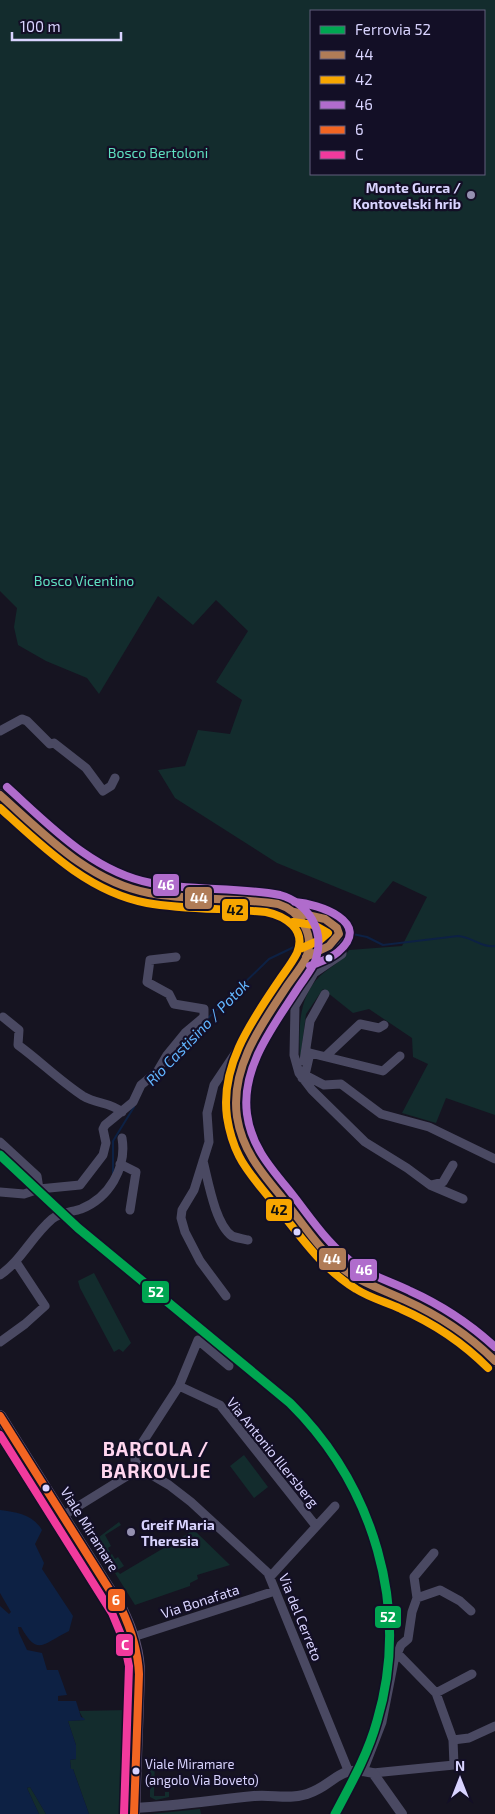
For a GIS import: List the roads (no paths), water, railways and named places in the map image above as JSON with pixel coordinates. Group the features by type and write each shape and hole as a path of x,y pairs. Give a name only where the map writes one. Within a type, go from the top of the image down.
{"main road":[{"path":"0,796 77,863 116,883 152,894 266,903 287,907 294,912 307,933 306,957 246,1058 237,1083 238,1118 243,1140 250,1155 312,1237 338,1264 360,1280 432,1314 478,1345 495,1361"},
{"name":"Viale Miramare","path":"0,1416 121,1608 133,1637 139,1660 134,1811"}],"street":[{"path":"0,731 22,719 27,721 50,744 54,743 86,768 103,791 111,786 115,778"},
{"path":"294,912 309,912 323,916 336,930 337,937 342,943 342,954 314,973 295,1006 294,1055 302,1075 365,1142 430,1185 462,1199"},
{"path":"306,957 334,942 337,937"},
{"path":"0,1192 24,1194 39,1189 75,1187 84,1182 103,1155 106,1143 103,1129 105,1125 133,1102 141,1085 157,1072 167,1055 185,1033 204,1017 204,1009 174,1004 168,994 147,982 150,960 176,957"},
{"path":"302,1075 310,1021 325,994"},
{"path":"226,1296 206,1269 185,1232 181,1218 204,1161 209,1142 208,1104 214,1085 263,1012 271,1013"},
{"path":"3,1018 19,1030 18,1045 83,1096 93,1101 114,1106 122,1112"},
{"path":"326,1056 360,1024 379,1028 384,1025"},
{"path":"302,1075 310,1053 382,1071 400,1056"},
{"path":"302,1075 324,1086 341,1084 382,1114 429,1127 495,1159"},
{"path":"0,1276 16,1262 26,1246 54,1217 92,1204 102,1198 115,1180 123,1148 122,1138"},
{"path":"0,1142 37,1176 39,1189"},
{"path":"204,1161 209,1189 223,1224 234,1237 248,1240"},
{"path":"120,1164 136,1172 130,1210"},
{"path":"430,1185 444,1182 453,1165"},
{"path":"0,1342 25,1324 45,1306 16,1262"},
{"path":"64,1515 140,1468 135,1454 179,1386 198,1340 229,1366"},
{"name":"Via Antonio Illersberg","path":"179,1386 220,1405 266,1460 316,1526"},
{"path":"0,1440 15,1438"},
{"name":"Via del Cerreto","path":"140,1468 169,1485 192,1502 262,1567 270,1577 348,1770"},
{"path":"270,1577 335,1506"},
{"path":"368,1772 382,1722 397,1652 408,1639 412,1612 417,1598 414,1577 434,1553"},
{"name":"Via Bonafata","path":"133,1637 275,1590"},
{"path":"417,1598 440,1590 460,1600 471,1611"},
{"path":"134,1811 254,1796 296,1797 309,1793 348,1770 368,1772 454,1764 453,1740 436,1693 397,1652"},
{"path":"436,1693 472,1674"},
{"path":"453,1740 469,1738 495,1726"},
{"path":"368,1772 402,1814"}],"water":[{"path":"0,1510 18,1513 29,1518 42,1530 35,1544 44,1563 42,1569 73,1616 69,1631 41,1645 32,1642 21,1627 18,1627 27,1650 42,1653 47,1670 58,1670 67,1695 58,1696 58,1701 76,1701 81,1717 85,1720 68,1721 76,1745 76,1759 70,1760 71,1769 73,1769 89,1814 46,1814 30,1787 27,1788 39,1814 0,1814 0,1606 9,1614 11,1612 0,1593"}],"waterway":[{"name":"Rio Castisino / Potok","path":"343,932 367,937 383,945 458,936 495,946"},
{"name":"Rio Castisino / Potok","path":"206,1020 269,959 294,947"},
{"name":"Rio Castisino / Potok","path":"166,1064 201,1025"},
{"name":"Rio Castisino / Potok","path":"113,1176 113,1141 134,1107"}],"rail line":[{"name":"52","path":"0,1155 78,1228 290,1403 319,1436 343,1471 363,1510 377,1550 386,1592 389,1635 386,1678 377,1721 369,1745 359,1769 335,1814"}],"place":[{"name":"Monte Gurca / Kontovelski hrib","path":"471,195"},
{"name":"Greif Maria Theresia","path":"131,1532"},
{"name":"Viale Miramare (angolo Via Boveto)","path":"136,1771"}],"district":[{"name":"BARCOLA / BARKOVLJE","path":"156,1459"}],"park label":[{"name":"Bosco Bertoloni","path":"158,152"},
{"name":"Bosco Vicentino","path":"84,580"}]}
